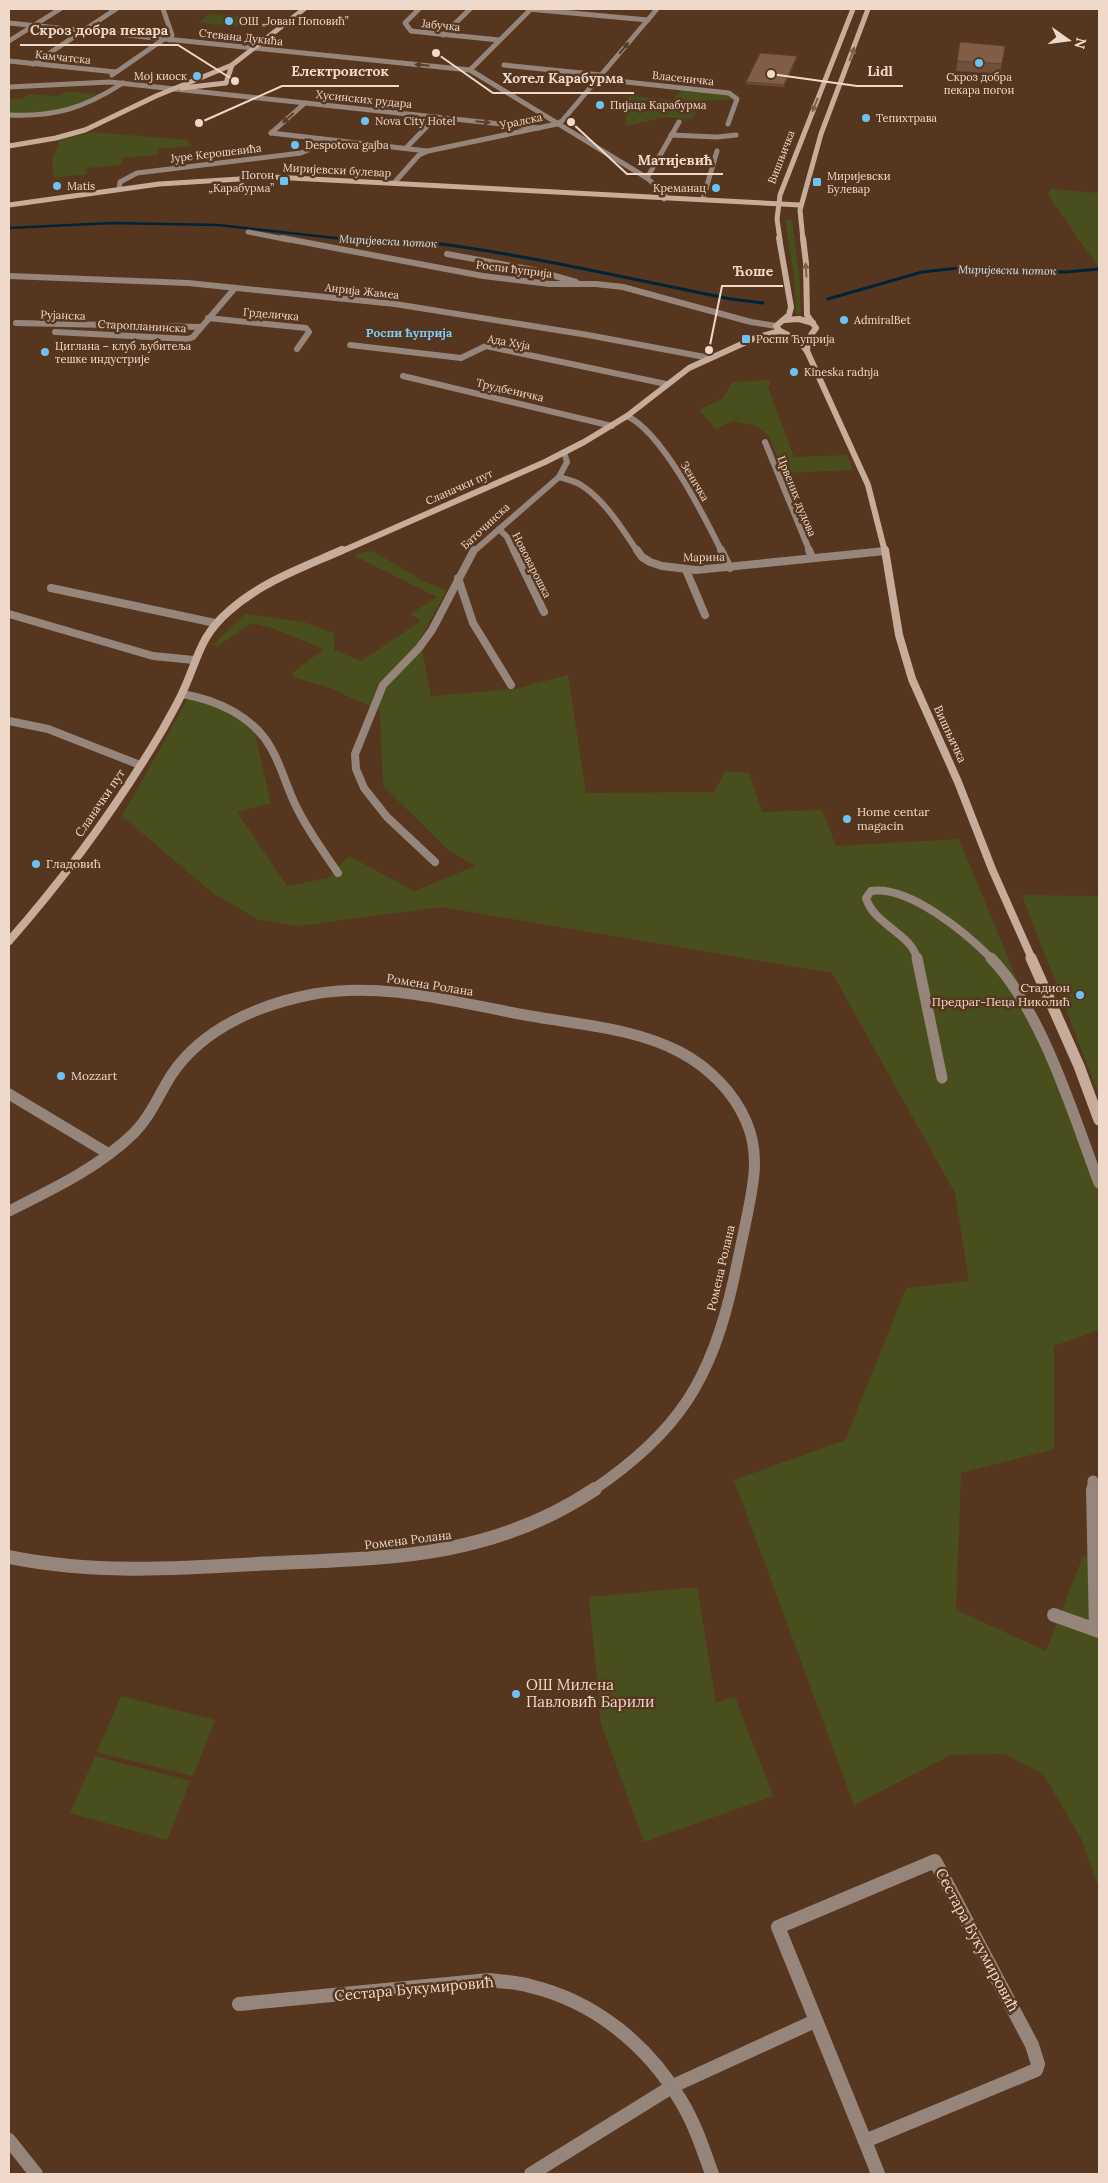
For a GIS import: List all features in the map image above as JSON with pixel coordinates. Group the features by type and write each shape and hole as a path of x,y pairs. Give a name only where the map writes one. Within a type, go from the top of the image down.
{"street":[{"path":"9,41 60,9"},
{"path":"33,64 116,9"},
{"path":"102,81 172,35 163,9"},
{"path":"9,146 47,140 85,130 173,89 232,65 304,9"},
{"name":"Јабучка","path":"419,9 407,20 408,29 416,32 499,40"},
{"path":"443,35 470,9"},
{"path":"648,20 530,9 470,70 647,178 661,188 665,194 665,199"},
{"name":"Уралска","path":"428,151 557,124 564,119 658,9"},
{"name":"Вишњичка","path":"784,320 790,313 790,298 778,234 778,206 788,173 853,9"},
{"path":"807,351 807,344 816,328 807,315 806,263 800,207 821,134 868,9"},
{"name":"Стевана Дукића","path":"9,23 470,70"},
{"name":"Камчатска","path":"9,61 116,72"},
{"path":"220,94 232,65"},
{"path":"504,66 600,77"},
{"path":"209,74 228,76"},
{"name":"Власеничка","path":"600,77 730,93 738,98 728,124"},
{"path":"196,80 195,84 204,87"},
{"path":"196,80 190,84 192,89 226,83"},
{"name":"Хусинских рудара","path":"9,87 102,81 173,89 192,89 220,94 538,128"},
{"path":"9,115 42,116 75,110 96,101 123,83"},
{"path":"305,103 270,133 428,151"},
{"path":"406,148 436,117"},
{"path":"647,178 679,122"},
{"path":"671,135 717,137 736,135"},
{"name":"Јуре Керошевића","path":"119,188 120,182 137,173 301,153 308,150 319,139"},
{"path":"703,199 717,150"},
{"path":"394,183 420,155 428,151"},
{"name":"Миријевски булевар","path":"9,204 190,180 250,177 310,178 800,207"},
{"name":"Миријевски булевар","path":"665,199 703,199 778,206"},
{"name":"Роспи ћуприја","path":"248,232 453,272 550,284 584,284 631,289 734,318 778,328"},
{"path":"447,254 534,270 584,284"},
{"name":"Анрија Жамеа","path":"9,276 102,279 235,288 440,310 588,334 710,358"},
{"name":"Старопланинска","path":"55,332 181,340 193,337 235,288"},
{"name":"Грделичка","path":"208,318 306,328 309,330 297,349"},
{"path":"778,328 784,320 799,319 813,323"},
{"name":"Рујанска","path":"16,323 200,327"},
{"name":"Вишњичка","path":"778,328 798,340 807,351 864,475 885,551 898,635 912,679 958,782 992,869 1079,1066 1099,1120"},
{"name":"Сланачки пут","path":"9,941 74,864 140,765 182,694 194,660 215,623 232,606 258,588 564,452 627,416 680,374 710,358 778,328"},
{"name":"Вишњичка","path":"788,334 799,336 813,332"},
{"name":"Ада Хуја","path":"350,345 461,358 486,346 666,384"},
{"name":"Трудбеничка","path":"403,376 612,426"},
{"name":"Зеничка","path":"627,416 639,424 670,459 698,505 730,568"},
{"name":"Црвених дудова","path":"765,442 812,557"},
{"path":"559,477 567,464 567,456 564,452"},
{"name":"Марина","path":"559,477 580,484 596,497 646,560 662,566 686,570 730,568 812,557 885,551"},
{"name":"Баточинска","path":"458,578 471,553 559,477"},
{"name":"Нововарошка","path":"499,529 507,537 544,612"},
{"path":"686,570 704,615"},
{"path":"458,578 473,623 511,685"},
{"path":"435,862 388,818 364,788 356,769 355,754 383,685 426,639 443,611 458,578"},
{"path":"51,588 215,623"},
{"path":"9,614 154,656 194,660"},
{"path":"182,694 199,698 241,717 264,737 271,748 298,808 338,873"},
{"path":"9,721 48,729 140,765"},
{"path":"942,1078 916,954 907,942 869,907 866,898 872,891 886,890 895,892 944,919 960,930 987,954 1015,986 1050,1054 1099,1183"},
{"name":"Ромена Ролана","path":"9,1211 59,1187 109,1154 137,1130 146,1120 174,1072 194,1049 210,1036 244,1016 283,1001 306,995 370,990 623,1031 650,1039 670,1047 699,1064 722,1084 747,1123 754,1147 755,1172 734,1277 708,1366 693,1395 679,1414 657,1437 593,1490 547,1515 517,1528 451,1549 361,1560 169,1569 85,1570 9,1556"},
{"path":"9,1094 109,1154"},
{"path":"1054,1615 1098,1631 1092,1481"},
{"name":"Сестара Букумировић","path":"864,2141 1036,2070 1038,2064 1032,2045 935,1861 778,1928 815,2021 864,2141 878,2174"},
{"name":"Сестара Букумировић","path":"239,2004 489,1980 518,1983 548,1990 570,1998 607,2020 655,2064 673,2086 691,2116 712,2174"},
{"path":"532,2174 673,2086 815,2021"},
{"path":"9,2140 36,2174"}],"green space":[{"path":"210,14 251,17 240,26 198,23"},
{"path":"682,88 725,92 737,99 702,101 692,119 664,117 626,126 625,106 629,96 673,100"},
{"path":"67,91 105,95 93,102 70,110 47,114 9,115 9,99 21,99 29,94 57,96"},
{"path":"92,132 187,140 192,146 157,149 158,155 122,158 122,165 86,168 87,174 54,178 52,160 59,141"},
{"path":"1051,189 1099,193 1099,268 1048,195"},
{"path":"785,220 792,220 799,274 801,315 796,314 794,276"},
{"path":"770,380 770,386 768,387 794,457 847,455 853,470 784,473 769,436 755,425 733,422 745,415 716,429 699,410 723,398 732,382"},
{"path":"373,551 423,581 447,590 420,639 431,696 515,689 568,675 586,793 714,792 725,771 749,773 762,812 822,810 836,846 959,839 1099,1179 1099,1330 1054,1346 1054,1449 961,1473 956,1610 1046,1651 1083,1556 1099,1556 1099,1889 1082,1840 1043,1774 1004,1754 951,1755 854,1805 734,1480 845,1440 906,1288 969,1281 955,1193 832,973 441,907 298,926 259,920 214,894 122,816 190,695 199,697 253,726 271,803 237,812 287,886 328,878 349,856 414,891 475,866 446,848 383,786 380,711 330,688 293,677 292,673 324,649 272,628 252,623 218,646 213,645 245,614 303,622 334,633 334,650 361,661 421,621 410,614 437,597 354,556"},
{"name":"Стадион Предраг-Пеца Николић","path":"1022,895 1099,896 1099,1095"},
{"path":"697,1587 716,1703 735,1697 773,1796 644,1842 601,1723 589,1597"},
{"path":"121,1696 215,1720 193,1776 97,1752"},
{"path":"95,1756 190,1781 167,1840 70,1813"}],"building":[{"path":"960,42 1005,46 1002,64 957,61"},
{"path":"760,53 797,56 784,85 746,82"}],"waterway":[{"name":"Миријевски поток","path":"9,228 112,223 218,225 353,240"},
{"name":"Миријевски поток","path":"342,238 429,243 477,249 731,299 763,303"},
{"name":"Миријевски поток","path":"828,299 922,272 968,267 1066,272 1099,269"}],"place":[{"name":"ОШ „Јован Поповић”","path":"229,21"},
{"name":"Хотел Карабурма","path":"436,53"},
{"name":"Скроз добра пекара погон","path":"979,63"},
{"name":"Lidl","path":"771,74"},
{"name":"Мој киоск","path":"197,76"},
{"name":"Скроз добра пекара","path":"235,81"},
{"name":"Пијаца Карабурма","path":"600,105"},
{"name":"Тепихтрава","path":"866,118"},
{"name":"Nova City Hotel","path":"365,121"},
{"name":"Матијевић","path":"571,122"},
{"name":"Електроисток","path":"199,123"},
{"name":"Despotova gajba","path":"295,145"},
{"name":"Погон „Карабурма”","path":"284,181"},
{"name":"Миријевски Булевар","path":"817,182"},
{"name":"Matis","path":"57,186"},
{"name":"Креманац","path":"716,188"},
{"name":"AdmiralBet","path":"844,320"},
{"name":"Роспи Ћуприја","path":"746,339"},
{"name":"Ћоше","path":"709,350"},
{"name":"Циглана – клуб љубитеља тешке индустрије","path":"45,352"},
{"name":"Kineska radnja","path":"794,372"},
{"name":"Home centar magacin","path":"847,819"},
{"name":"Гладовић","path":"36,864"},
{"name":"Стадион Предраг-Пеца Николић","path":"1080,995"},
{"name":"Mozzart","path":"61,1076"},
{"name":"ОШ Милена Павловић Барили","path":"516,1694"}],"district":[{"name":"Роспи ћуприја","path":"409,333"}]}
